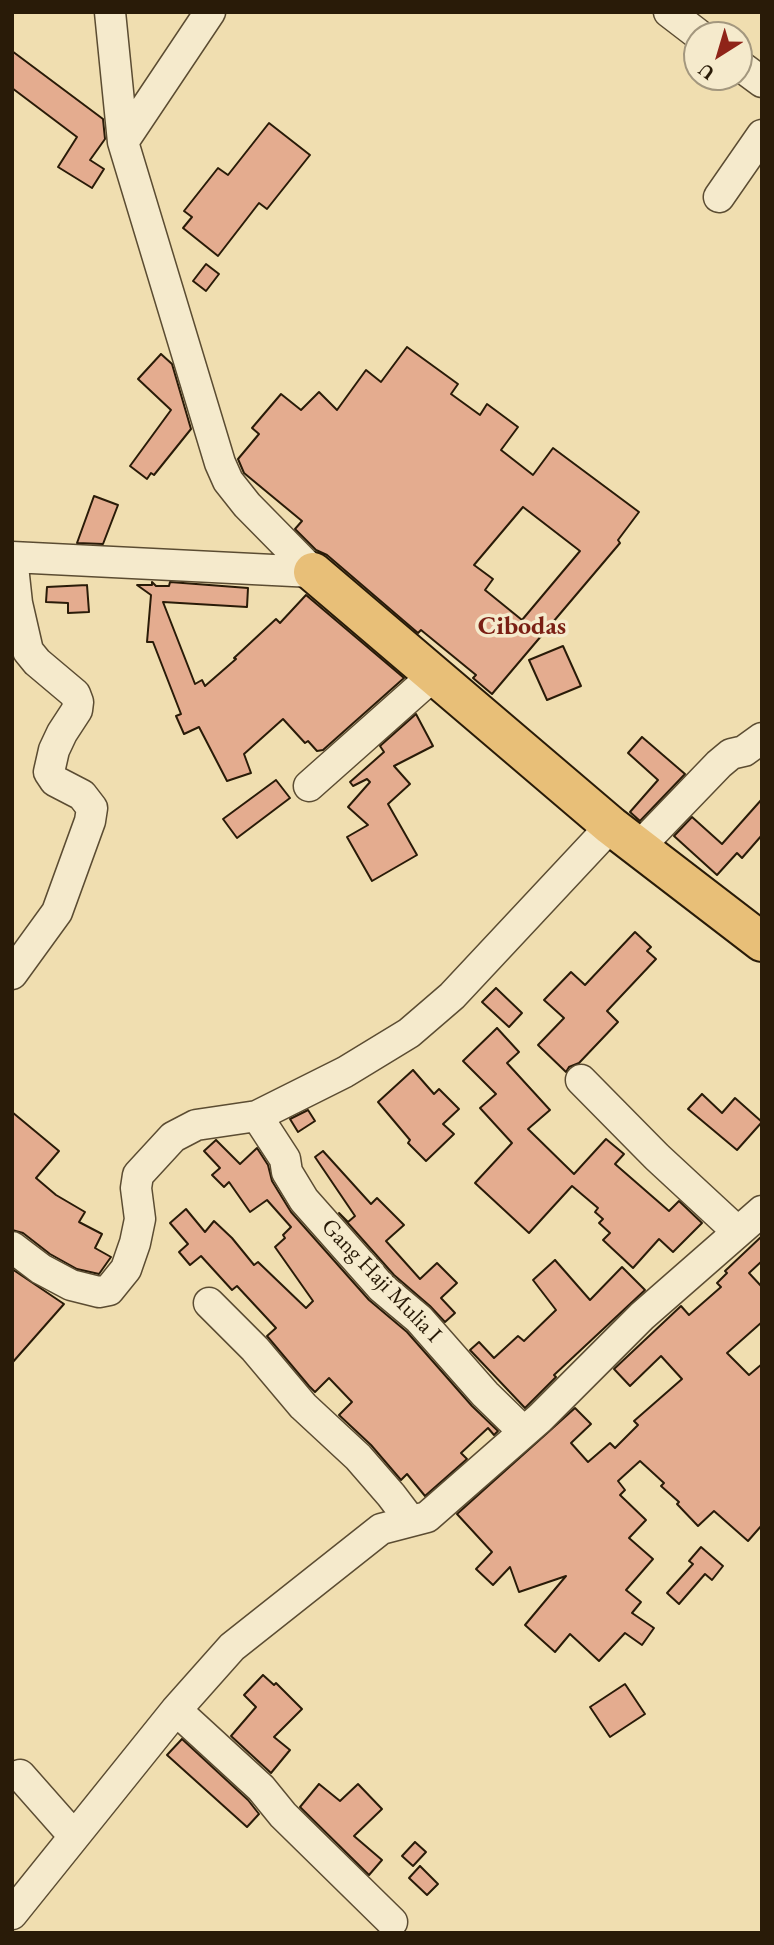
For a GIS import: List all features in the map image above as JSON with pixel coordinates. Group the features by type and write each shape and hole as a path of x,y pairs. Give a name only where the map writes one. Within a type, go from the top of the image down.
{"main road":[{"path":"313,572 625,836 762,942"}],"street":[{"path":"110,12 123,142 220,463 228,481 247,505 313,572"},
{"path":"123,142 210,12"},
{"path":"669,12 683,23"},
{"path":"719,197 762,135"},
{"path":"12,974 57,912 90,821 92,808 82,795 55,781 49,772 54,750 77,710 78,702 75,694 28,651 17,603 12,557 313,572"},
{"path":"309,786 434,675"},
{"path":"12,1247 41,1269 71,1285 99,1292 108,1290 126,1269 135,1243 140,1219 136,1188 138,1175 173,1137 196,1125 257,1116 345,1072 409,1033 625,836 731,754 744,751 762,738"},
{"path":"581,1080 657,1157 738,1232"},
{"name":"Gang Haji Mulia I","path":"257,1116 285,1159 287,1172 304,1200 382,1288 419,1319 485,1394 524,1432"},
{"path":"12,1914 73,1835 232,1647 381,1529 427,1517 524,1432 642,1316 762,1211"},
{"path":"209,1303 255,1349 303,1406 358,1457 410,1520"},
{"path":"176,1710 261,1788 283,1815 392,1922"},
{"path":"20,1775 73,1835"}],"building":[{"path":"12,51 103,119 105,139 90,160 104,169 92,188 58,167 77,137 12,88"},
{"path":"269,123 310,155 267,209 259,203 218,256 183,228 192,217 184,211 218,168 228,175"},
{"path":"206,264 219,274 206,291 193,281"},
{"path":"407,347 458,384 451,394 480,415 487,404 518,427 501,450 533,475 553,448 639,512 618,540 620,543 492,694 473,678 476,675 421,630 418,633 327,555 316,550 295,529 302,521 244,473 238,459 259,434 252,428 281,394 301,410 319,392 337,410 366,370 381,382","holes":["523,507 580,551 522,620 485,590 493,579 474,565"]},
{"path":"161,354 172,364 191,429 154,475 151,473 147,479 130,466 171,410 138,379"},
{"path":"94,496 118,505 103,544 77,543"},
{"path":"152,582 156,586 169,586 170,582 248,588 247,607 163,602 195,684 202,680 205,686 276,619 280,623 306,595 404,678 323,750 317,751 308,741 305,743 283,719 244,754 251,773 227,781 199,727 184,734 176,716 181,714 153,642 147,642 151,595 137,585 152,585"},
{"path":"87,585 89,612 68,613 68,603 46,602 47,587"},
{"path":"563,646 581,686 547,700 529,660"},
{"path":"416,714 433,746 394,766 410,784 388,804 417,855 372,881 347,837 368,825 348,807 370,782 367,779 353,786 350,782 384,752 380,746"},
{"path":"642,737 685,774 640,821 630,812 658,780 628,753"},
{"path":"276,780 290,798 237,838 223,819"},
{"path":"762,799 762,835 742,858 737,853 717,875 674,836 692,817 722,844"},
{"path":"635,932 651,947 647,951 656,959 607,1011 618,1022 579,1063 569,1067 566,1072 538,1045 564,1018 544,1000 571,972 585,985"},
{"path":"496,988 522,1013 509,1027 482,1002"},
{"path":"497,1028 519,1052 507,1063 550,1110 528,1129 574,1174 606,1139 624,1154 615,1164 669,1211 679,1201 702,1223 673,1252 659,1239 633,1268 603,1240 610,1233 599,1223 603,1219 595,1212 598,1208 572,1186 529,1233 475,1183 512,1143 480,1108 496,1094 463,1061"},
{"path":"413,1070 434,1094 439,1089 459,1109 443,1124 454,1134 426,1161 408,1143 410,1140 378,1102"},
{"path":"702,1094 722,1113 735,1098 762,1122 737,1150 688,1109"},
{"path":"308,1110 315,1121 298,1132 290,1119"},
{"path":"12,1112 59,1151 36,1178 56,1195 85,1212 79,1222 102,1234 95,1248 111,1257 99,1274 77,1269 50,1254 23,1233 12,1230"},
{"path":"216,1140 240,1164 257,1148 268,1165 272,1181 291,1212 369,1300 407,1332 472,1406 498,1431 494,1435 488,1428 461,1453 467,1459 425,1496 407,1474 401,1480 371,1445 339,1415 352,1402 329,1378 315,1392 309,1386 267,1336 276,1328 237,1286 232,1290 201,1256 190,1265 179,1252 188,1244 170,1223 186,1209 205,1232 214,1221 254,1265 258,1262 306,1308 313,1301 275,1247 285,1238 283,1235 291,1227 267,1200 250,1212 229,1182 224,1187 212,1175 220,1168 204,1151"},
{"path":"323,1151 371,1204 377,1198 404,1225 386,1241 420,1279 437,1263 457,1283 441,1298 455,1313 445,1322 394,1275 339,1213 348,1222 355,1216 315,1157"},
{"path":"762,1236 762,1261 749,1273 762,1287 762,1322 727,1353 749,1375 762,1364 762,1525 748,1541 714,1511 698,1526 677,1504 679,1502 661,1486 664,1483 640,1461 618,1481 625,1490 620,1495 646,1520 629,1538 653,1559 626,1590 641,1602 632,1613 654,1628 642,1645 625,1633 599,1661 570,1634 555,1652 525,1625 566,1576 519,1592 510,1567 493,1585 476,1569 492,1552 457,1514 575,1408 591,1424 571,1443 588,1462 610,1443 615,1448 638,1425 634,1421 682,1379 661,1356 630,1386 614,1369 681,1306 689,1315 721,1287 717,1283 727,1273 725,1271"},
{"path":"555,1260 590,1300 622,1267 645,1290 554,1375 556,1377 525,1408 470,1350 479,1342 494,1358 518,1336 524,1341 556,1310 533,1280"},
{"path":"12,1269 64,1304 12,1363"},
{"path":"701,1547 723,1566 712,1580 705,1574 679,1604 667,1593 693,1564 689,1561"},
{"path":"263,1675 274,1685 276,1683 302,1709 274,1737 290,1750 271,1773 231,1736 256,1707 244,1695"},
{"path":"625,1684 645,1714 610,1737 590,1707"},
{"path":"182,1739 248,1800 259,1814 247,1827 167,1755"},
{"path":"319,1784 340,1801 358,1784 382,1809 354,1836 382,1860 369,1875 300,1807"},
{"path":"415,1842 426,1852 413,1866 402,1856"},
{"path":"420,1866 438,1884 427,1895 409,1878"}],"district":[{"name":"Cibodas","path":"522,627"}]}
